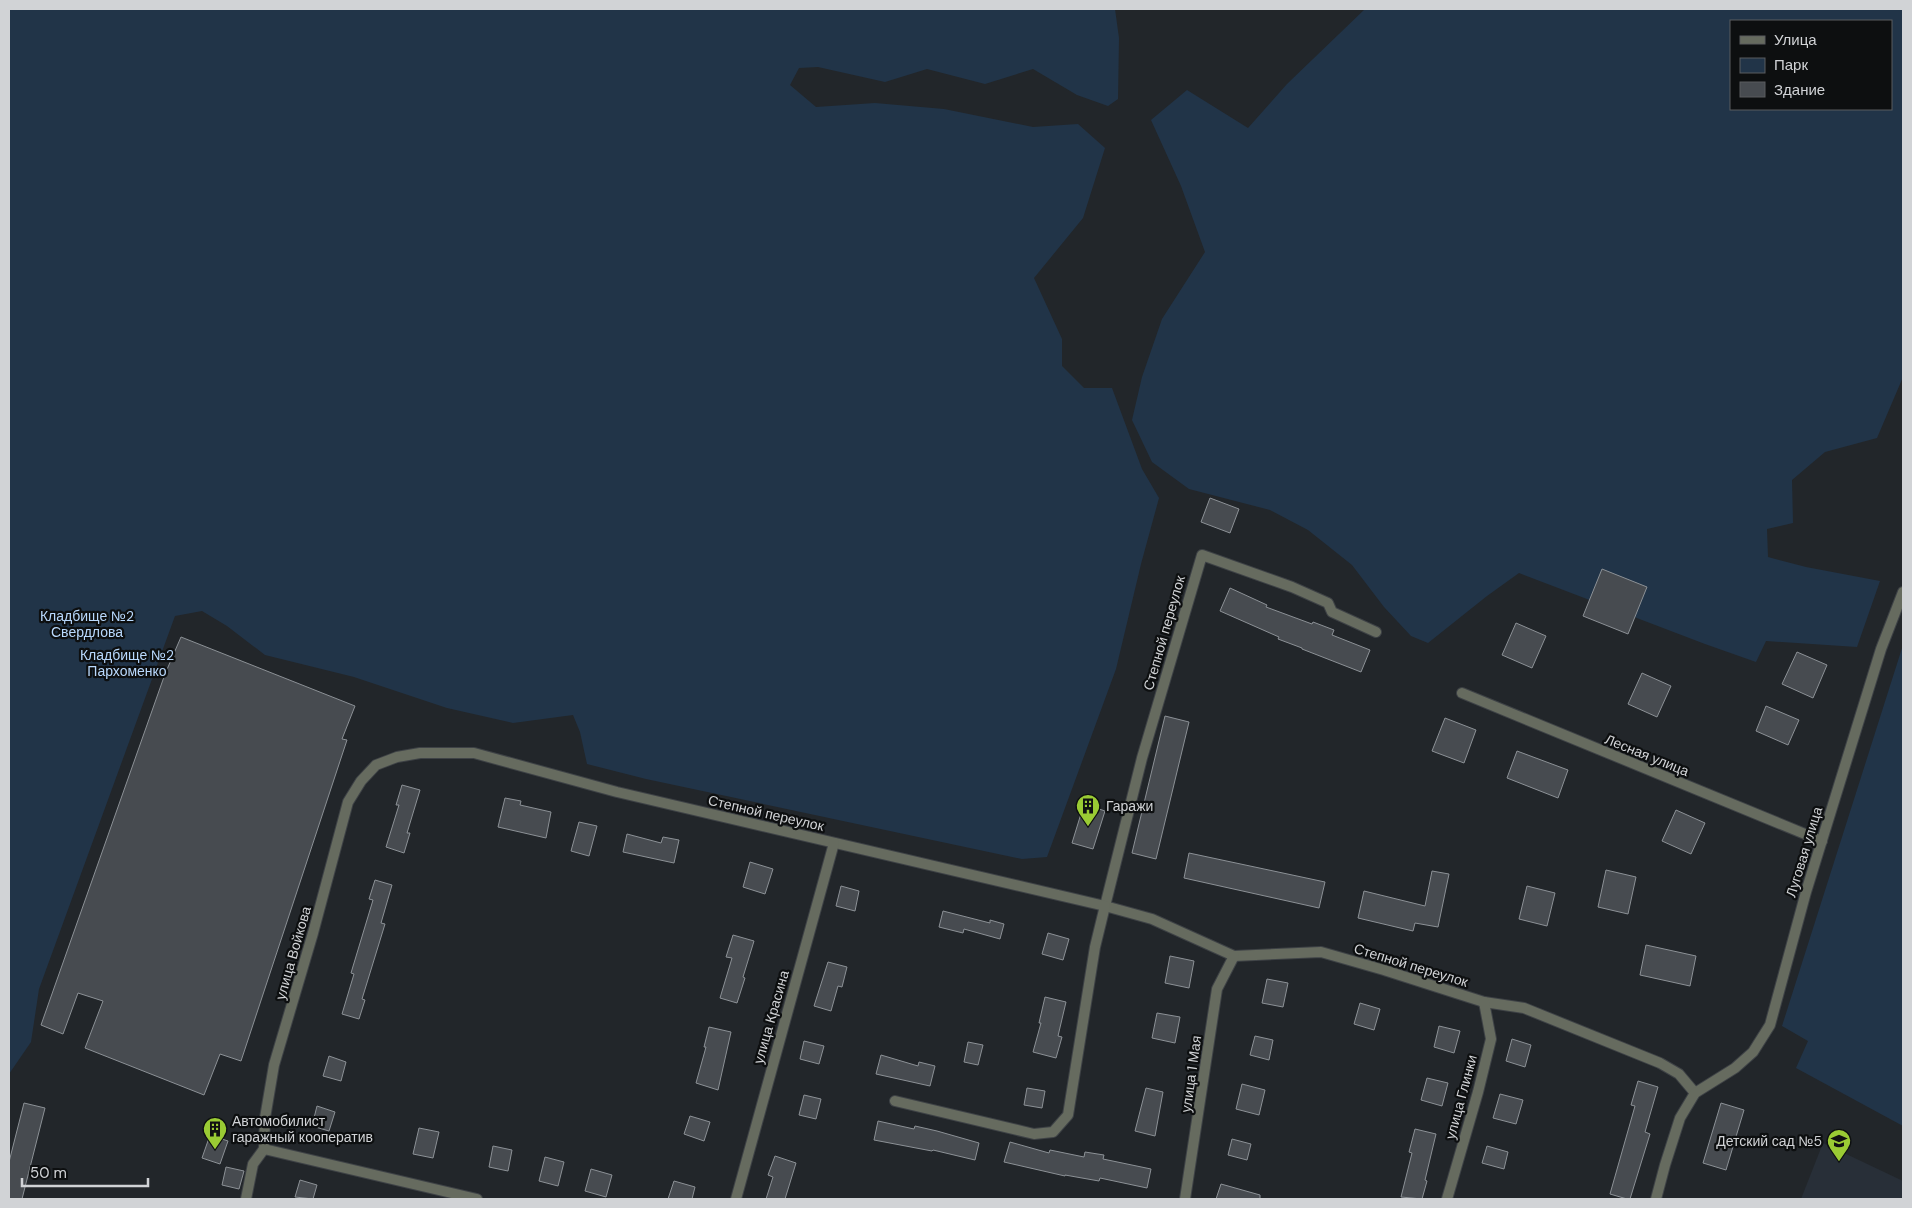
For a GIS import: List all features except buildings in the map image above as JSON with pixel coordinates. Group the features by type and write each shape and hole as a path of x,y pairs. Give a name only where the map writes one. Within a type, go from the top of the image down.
{"street":[{"name":"Степной переулок","path":"895,1101 1034,1134 1053,1132 1068,1115 1095,947 1142,758 1202,555 1310,595 1328,603 1332,612 1376,632"},
{"name":"Луговая улица","path":"1695,1092 1735,1068 1753,1052 1770,1025 1822,841 1881,649 1903,592"},
{"name":"Лесная улица","path":"1462,693 1822,841"},
{"name":"Степной переулок","path":"420,753 474,753 618,792 1105,906 1152,919 1234,956 1321,952 1484,1002 1524,1008 1660,1063 1680,1074 1695,1092"},
{"name":"улица Войкова","path":"264,1150 264,1118 274,1065 313,933 348,802 361,780 376,765 397,757 420,753"},
{"name":"улица Красина","path":"736,1199 834,843"},
{"name":"улица 1 Мая","path":"1185,1199 1217,990 1234,956"},
{"name":"улица Глинки","path":"1447,1199 1478,1092 1491,1039 1484,1002"},
{"path":"1656,1199 1680,1118 1695,1092"},
{"path":"246,1199 253,1164 264,1150 477,1199"}],"shaded area":[{"name":"Детский сад №5","path":"1823,1143 1903,1181 1903,1199 1801,1199"}],"green space":[{"path":"9,9 1115,9 1119,38 1118,99 1108,106 1077,95 1033,69 985,84 927,69 885,82 818,67 799,68 790,85 816,107 875,103 944,109 1033,127 1078,124 1105,148 1083,218 1034,278 1062,339 1062,366 1084,388 1112,388 1142,469 1159,498 1116,669 1047,857 1022,859 646,779 587,764 580,732 573,715 513,723 447,708 354,677 265,655 227,626 202,611 175,616 39,989 31,1042 9,1074"},
{"path":"1365,9 1903,9 1903,377 1877,438 1825,452 1792,480 1793,523 1767,529 1768,557 1806,567 1880,581 1857,647 1766,641 1756,662 1519,573 1428,643 1411,636 1384,607 1352,565 1308,530 1270,510 1189,489 1152,462 1132,420 1142,377 1162,319 1205,252 1181,186 1151,120 1187,90 1248,128 1287,84"},
{"path":"1903,645 1903,1126 1796,1068 1808,1041 1782,1026"}],"place":[{"name":"Гаражи","path":"1088,827"},
{"name":"Автомобилист гаражный кооператив","path":"215,1150"},
{"name":"Детский сад №5","path":"1839,1162"}],"park label":[{"name":"Кладбище №2 Свердлова","path":"87,624"},
{"name":"Кладбище №2 Пархоменко","path":"127,664"}]}
